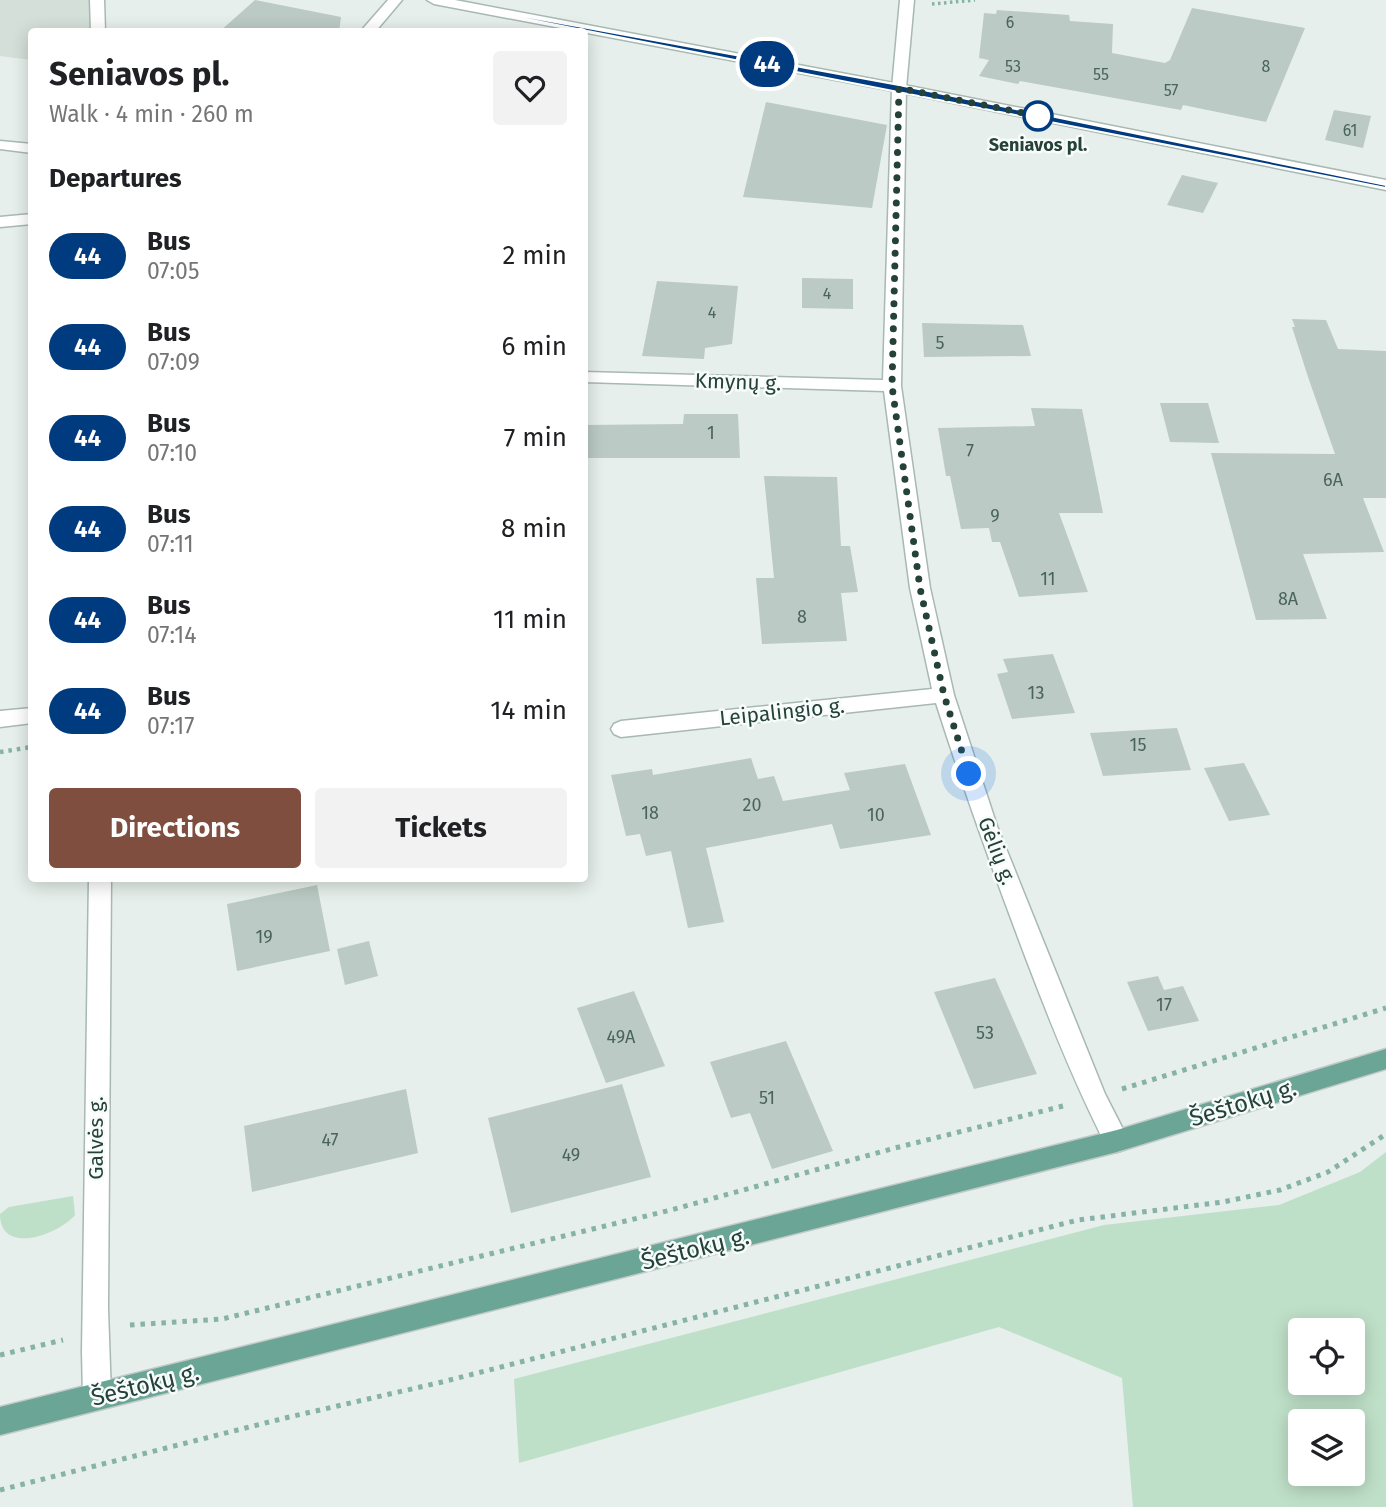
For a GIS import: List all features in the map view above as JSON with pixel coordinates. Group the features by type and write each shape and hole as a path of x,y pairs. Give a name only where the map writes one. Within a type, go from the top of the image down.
{"main road":[{"name":"Šeštokų g.","path":"0,1421 768,1231 1117,1141 1386,1059"}],"street":[{"path":"97,0 97,28"},
{"path":"370,28 395,0"},
{"path":"434,0 582,28"},
{"name":"Gėlių g.","path":"907,2 899,88 892,386 920,588 944,695 986,826 1094,1098 1117,1141"},
{"path":"588,29 1386,185"},
{"path":"0,145 28,148"},
{"path":"0,222 28,219"},
{"name":"Kmynų g.","path":"588,377 892,386"},
{"name":"Leipalingio g.","path":"621,729 944,695"},
{"path":"0,719 28,716"},
{"name":"Galvės g.","path":"97,1396 93,1333 100,882"}],"path":[{"path":"907,2 941,5 975,0"},
{"path":"0,752 28,748"},
{"path":"0,1355 126,1325 222,1319 671,1210 895,1148 1094,1098 1386,1008"},
{"path":"0,1490 285,1418 442,1382 1078,1220 1258,1196 1308,1181 1342,1166 1386,1134"}],"shaded area":[{"path":"0,0 92,0 91,28 28,28 28,60 0,56"}],"green space":[{"path":"1386,1152 1386,1507 1133,1507 1122,1378 999,1327 519,1463 514,1379 1104,1225 1279,1205 1360,1172"},
{"path":"73,1196 75,1215 44,1235 19,1238 9,1235 3,1227 0,1214 9,1207"}],"building":[{"path":"255,0 341,17 340,28 224,28"},
{"path":"1192,8 1305,28 1266,122 1183,105 1181,110 979,76 989,60 979,58 984,13 996,14 997,10 1069,15 1070,21 1113,24 1112,53 1165,63 1170,60"},
{"path":"766,102 887,125 872,208 743,197"},
{"path":"1334,110 1371,116 1363,148 1325,140"},
{"path":"1182,175 1218,183 1203,213 1167,205"},
{"path":"802,278 853,279 853,309 802,308"},
{"path":"657,281 738,286 732,344 705,348 704,359 642,356"},
{"path":"1292,319 1326,320 1338,349 1386,351 1386,498 1363,498 1384,552 1303,554 1327,619 1256,620 1211,453 1335,454 1292,327 1295,327"},
{"path":"922,323 1023,325 1031,356 924,357"},
{"path":"1160,403 1208,403 1219,443 1170,442"},
{"path":"1031,408 1082,409 1103,513 1059,513 1088,592 1019,597 1000,542 992,542 989,528 961,529 950,476 946,476 938,428 1035,426"},
{"path":"684,414 738,414 740,458 588,458 588,425 683,424"},
{"path":"764,476 837,477 841,546 850,546 858,592 841,593 847,641 762,644 756,578 774,578"},
{"path":"1053,654 1075,713 1012,719 997,674 1008,672 1003,659"},
{"path":"1177,728 1191,770 1103,776 1090,733"},
{"path":"751,758 758,779 774,776 783,801 850,790 844,773 905,764 931,835 840,849 832,824 706,848 724,922 688,928 671,851 646,856 640,834 626,836 611,775 652,769 653,775"},
{"path":"1244,763 1270,815 1229,821 1204,768"},
{"path":"317,885 330,951 237,971 227,904"},
{"path":"369,941 378,976 345,985 337,949"},
{"path":"1158,976 1164,990 1183,986 1199,1021 1148,1031 1127,982"},
{"path":"995,978 1037,1074 974,1089 934,992"},
{"path":"634,991 665,1066 606,1083 577,1008"},
{"path":"786,1041 833,1151 772,1169 750,1113 731,1118 710,1062"},
{"path":"622,1084 651,1177 511,1213 488,1118"},
{"path":"406,1089 418,1153 252,1192 244,1126"}],"bus line":[{"name":"44","path":"434,0 579,28"},
{"name":"44","path":"588,30 899,88 1386,185"}],"place":[{"name":"Seniavos pl.","path":"1038,116"}],"route":[{"path":"969,774 944,695 920,588 892,386 899,88 1038,116"}]}
